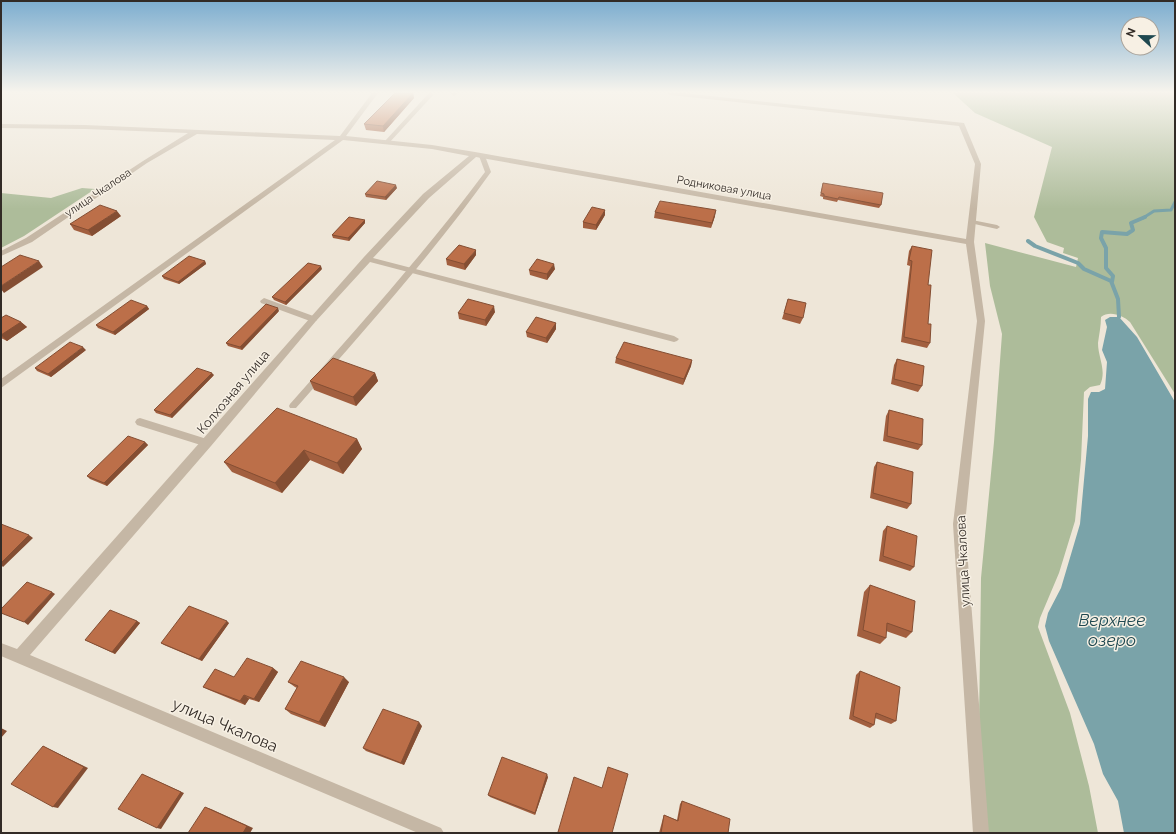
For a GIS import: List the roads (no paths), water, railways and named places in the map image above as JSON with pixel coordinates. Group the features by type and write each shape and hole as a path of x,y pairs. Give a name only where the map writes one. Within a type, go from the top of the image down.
{"street":[{"path":"195,132 342,138"},
{"name":"улица Чкалова","path":"1,254 29,240 145,162 195,132"},
{"path":"1,384 342,138 346,132"},
{"name":"улица Чкалова","path":"965,132 978,164 970,242 981,321 959,524 981,833"},
{"name":"Родниковая улица","path":"342,138 387,142 478,155 970,242"},
{"name":"Колхозная улица","path":"20,656 207,444 313,319 367,259 426,196 478,155"},
{"path":"367,259 674,339"},
{"name":"улица Чкалова","path":"1,649 436,833"}],"lane":[{"path":"387,142 396,132"},
{"path":"293,406 413,271 455,219 488,172 478,155"},
{"path":"972,222 997,227"},
{"path":"264,301 313,319"},
{"path":"140,422 207,444"}],"water":[{"name":"Верхнее озеро","path":"1110,317 1119,317 1137,337 1175,402 1175,833 1124,833 1118,801 1103,774 1094,744 1049,641 1045,626 1048,613 1061,588 1080,524 1088,436 1088,399 1091,392 1099,392 1105,389 1107,362 1102,350 1107,327 1105,320"}],"waterway":[{"path":"1144,218 1154,211 1171,210 1175,202"},
{"path":"1112,282 1113,276 1106,268 1106,248 1101,238 1102,232 1127,234 1133,230 1131,223 1144,218"},
{"path":"1028,241 1035,246 1078,263 1084,269 1111,281 1118,299 1119,317"}]}
